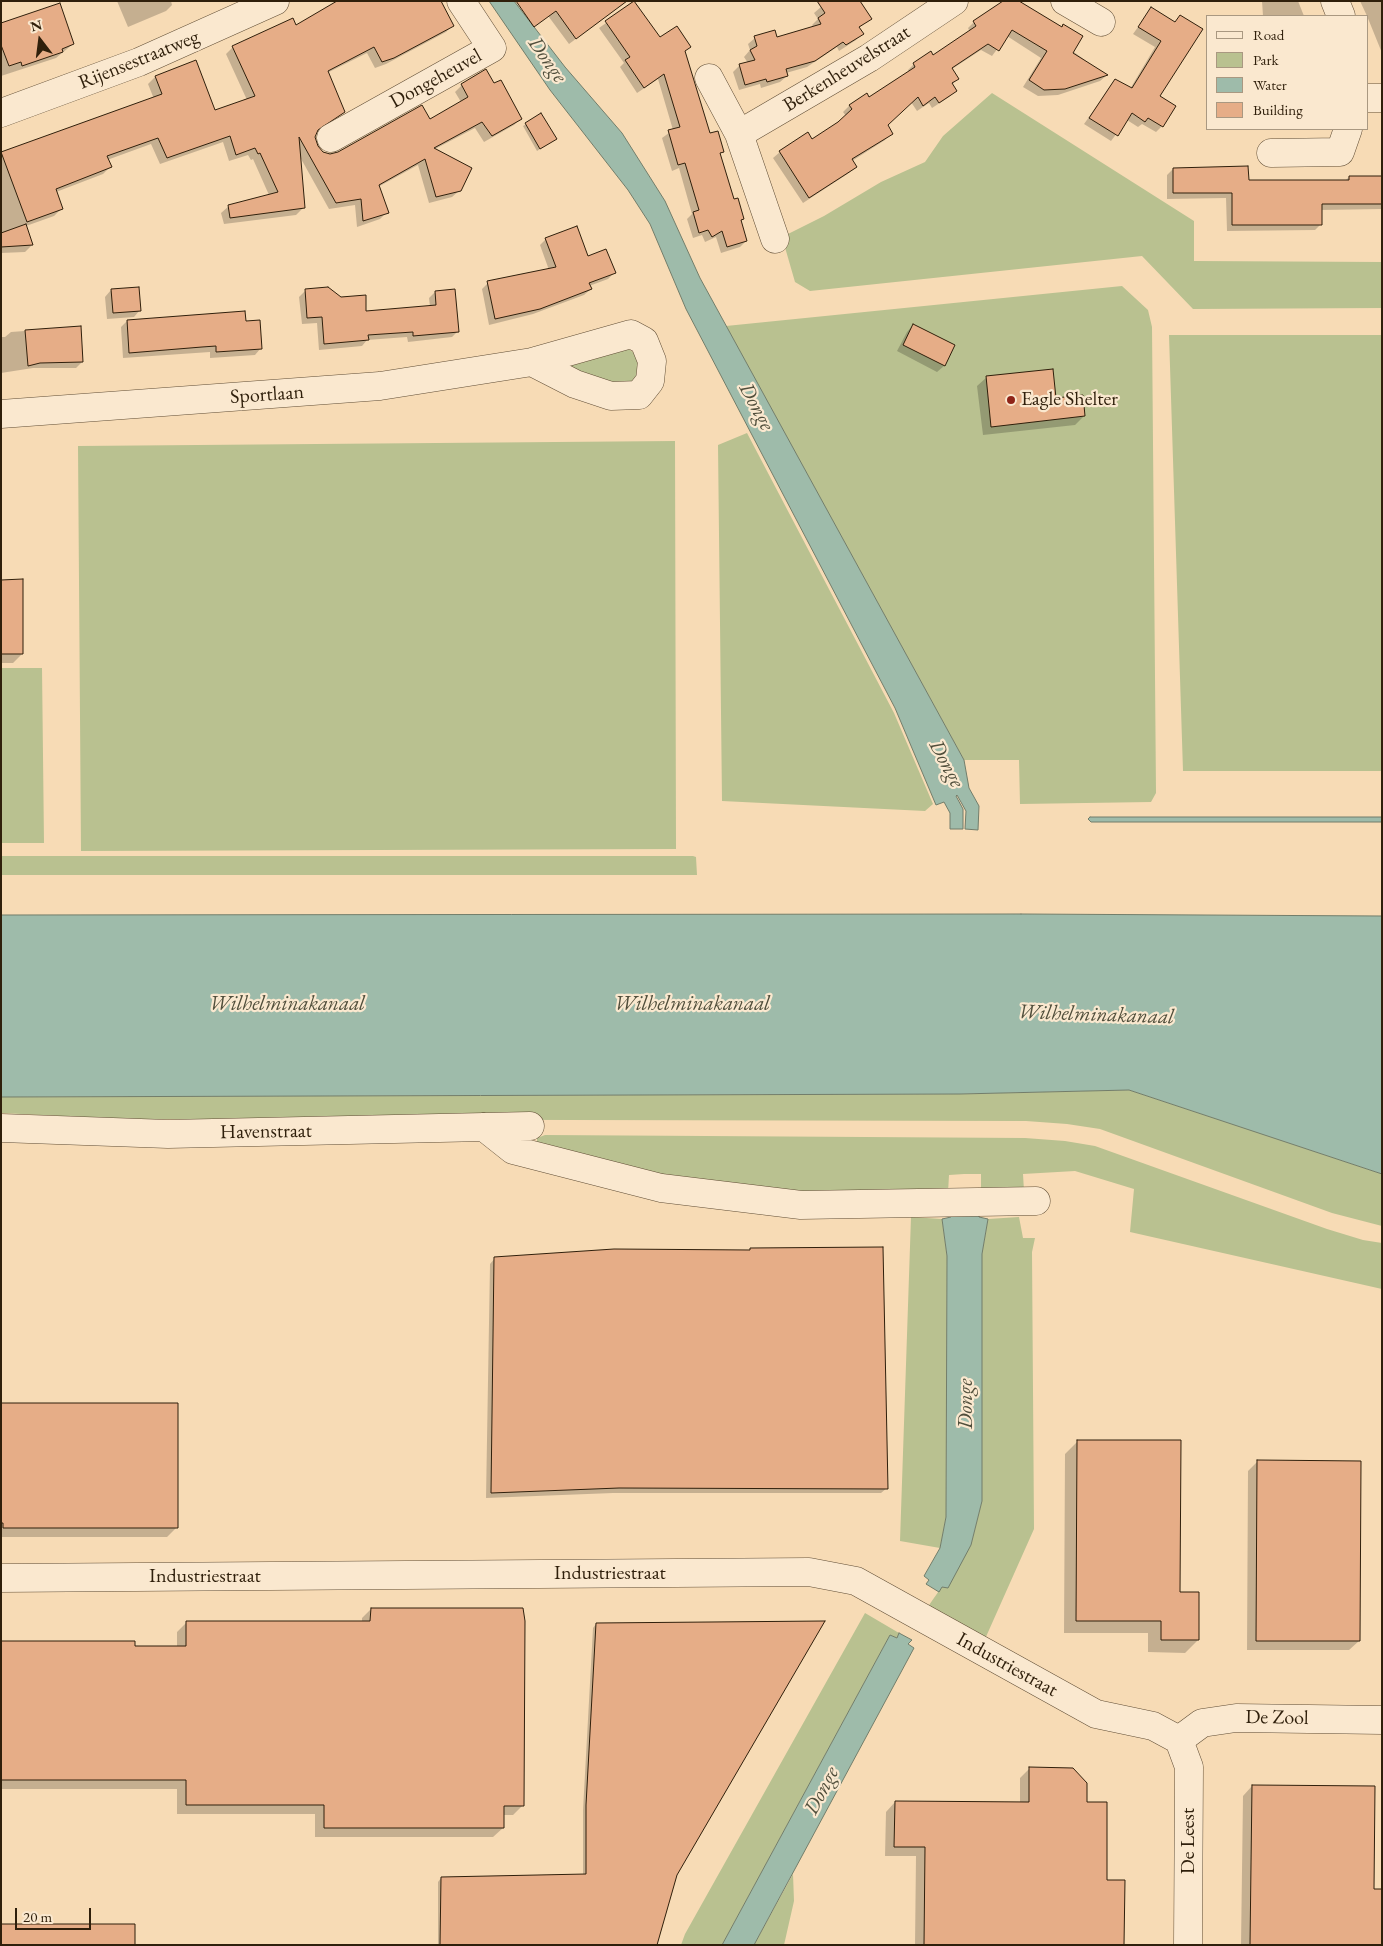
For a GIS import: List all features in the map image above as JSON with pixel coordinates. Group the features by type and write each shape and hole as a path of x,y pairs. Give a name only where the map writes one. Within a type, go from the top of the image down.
{"street":[{"name":"Rijensestraatweg","path":"1,113 139,62 234,11 275,1"},
{"name":"Dongeheuvel","path":"330,138 492,48 461,1"},
{"name":"Berkenheuvelstraat","path":"739,134 869,58 954,1"},
{"path":"1065,1 1101,22"},
{"path":"1335,1 1341,15"},
{"path":"709,78 739,134 775,238"},
{"path":"1368,98 1382,98"},
{"path":"1272,153 1340,152 1348,130"},
{"name":"Sportlaan","path":"1,414 380,386 532,362"},
{"name":"Havenstraat","path":"1,1128 168,1134 530,1126"},
{"path":"484,1127 514,1150 661,1188 802,1204 1036,1201"},
{"name":"Industriestraat","path":"1,1578 809,1572 856,1581 1096,1714 1153,1726 1179,1740"},
{"name":"De Zool","path":"1179,1740 1202,1723 1236,1718 1382,1720"},
{"name":"De Leest","path":"1179,1740 1189,1767 1188,1945"}],"green space":[{"path":"992,93 1194,221 1194,261 1382,262 1382,308 1193,309 1142,256 810,291 795,282 782,237 824,216 881,182 925,162 943,136"},
{"path":"1122,286 1148,310 1152,327 1156,793 1151,802 1020,804 1019,760 964,760 726,326"},
{"path":"1169,335 1382,335 1382,771 1183,771"},
{"path":"627,348 637,355 644,371 627,387 555,365"},
{"path":"747,433 894,713 933,804 925,811 722,801 718,445"},
{"path":"675,441 676,849 81,851 78,446"},
{"path":"1,668 42,668 44,843 1,843"},
{"path":"1,856 693,856 696,857 697,875 1,875"},
{"path":"1129,1090 1382,1174 1382,1226 1332,1213 1100,1129 1067,1124 1026,1121 120,1119 1,1113 1,1097 960,1094"},
{"path":"545,1135 1025,1138 1065,1141 1095,1146 1327,1229 1363,1240 1382,1243 1382,1289 1130,1232 1134,1189 1075,1171 1023,1174 1024,1191 981,1192 981,1174 949,1175 948,1193 779,1192 714,1188 537,1144 537,1138"},
{"path":"911,1217 942,1219 947,1256 946,1517 940,1548 900,1541"},
{"path":"1019,1217 1023,1238 1035,1238 1032,1252 1034,1529 985,1639 927,1608 971,1545 982,1501 982,1254 988,1219"},
{"path":"865,1613 899,1633 897,1638 890,1635 722,1945 681,1945 685,1934"},
{"path":"793,1874 794,1901 784,1945 754,1945"}],"water":[{"name":"Donge","path":"489,1 514,1 565,67 622,133 665,201 700,278 964,760 969,788 979,806 978,830 965,829 966,811 957,795 963,809 963,829 950,829 950,813 944,802 936,805 895,708 686,309 650,224 628,190 550,90"},
{"path":"1090,817 1382,817 1382,822 1091,822 1088,819"},
{"name":"Wilhelminakanaal","path":"1021,914 1382,916 1382,1174 1129,1090 960,1094 1,1097 1,915"},
{"name":"Donge","path":"951,1212 979,1213 979,1217 988,1219 982,1254 982,1501 971,1545 948,1588 942,1587 939,1592 926,1584 929,1580 924,1576 940,1548 946,1517 947,1256 942,1219 951,1217"},
{"name":"Donge","path":"899,1633 912,1640 908,1644 914,1648 754,1945 722,1945 890,1635 897,1638"}],"building":[{"path":"337,1 441,1 454,26 394,58 382,62 374,47 328,71 345,112 318,130 315,137 318,146 323,152 330,154 338,152 422,105 430,119 468,97 461,84 486,69 494,83 501,80 522,119 492,136 482,122 434,148 472,168 461,191 436,197 425,159 379,185 389,213 363,221 361,199 336,203 299,137 305,208 230,218 228,205 278,192 260,153 258,154 255,148 236,155 230,136 167,158 158,138 107,156 112,167 56,189 63,209 27,222 1,152 162,94 155,76 196,60 215,110 255,96 232,46 293,18 296,25"},
{"path":"516,1 627,1 576,39 556,11 534,27"},
{"path":"634,1 660,37 677,26 691,47 685,51 710,133 718,131 724,152 720,153 734,199 738,198 744,219 741,220 747,241 727,247 722,231 712,237 708,230 699,233 693,212 699,210 685,163 678,165 668,130 680,127 664,74 644,88 625,60 630,57 605,21"},
{"path":"817,1 860,1 872,19 859,27 864,34 846,45 843,42 815,61 786,69 788,76 767,82 766,79 745,85 739,64 755,60 750,50 757,46 754,36 775,30 777,37 821,24 818,18 825,13"},
{"path":"1003,1 1019,1 1062,27 1063,24 1083,36 1073,53 1108,75 1065,89 1044,90 1029,80 1047,51 1012,30 999,51 988,44 952,68 959,79 952,83 957,91 939,103 935,97 923,106 918,97 888,125 893,134 852,159 857,167 809,198 779,151 808,132 812,139 838,122 852,109 849,105 867,93 869,97 915,67 913,63 931,51 933,55 976,26 973,21"},
{"path":"60,3 74,44 62,49 63,52 22,66 21,62 9,66 1,45 1,23"},
{"path":"1151,7 1175,22 1180,15 1203,29 1160,96 1176,106 1163,127 1148,118 1145,122 1132,113 1118,136 1089,118 1115,79 1132,88 1161,41 1138,27"},
{"path":"541,113 557,139 540,149 525,123"},
{"path":"1248,166 1249,180 1349,180 1349,176 1382,176 1382,204 1322,204 1322,225 1232,225 1232,193 1173,193 1173,168"},
{"path":"26,224 33,245 1,247 1,233"},
{"path":"577,226 588,256 606,249 616,273 589,283 592,289 540,309 495,319 487,281 556,267 545,238"},
{"path":"139,287 141,311 113,313 111,289"},
{"path":"328,287 341,297 366,295 366,311 436,305 435,291 455,289 459,332 413,336 413,332 368,335 369,340 324,344 322,317 307,318 305,289"},
{"path":"245,311 246,321 260,320 262,349 216,352 216,346 129,353 127,320"},
{"path":"913,324 955,345 945,366 903,345"},
{"path":"81,326 83,362 40,363 28,366 25,330"},
{"path":"1053,369 1056,398 1083,395 1085,416 991,427 986,376"},
{"path":"23,579 23,654 1,654 1,580"},
{"path":"883,1247 888,1489 619,1488 491,1493 494,1257 614,1249 750,1250 750,1248"},
{"path":"1,1403 178,1403 178,1528 3,1528 3,1523 1,1523"},
{"path":"1077,1440 1181,1440 1180,1592 1199,1592 1199,1640 1161,1640 1161,1621 1076,1621"},
{"path":"1257,1460 1361,1461 1360,1641 1256,1641"},
{"path":"371,1608 523,1608 525,1621 524,1806 504,1806 504,1828 324,1828 324,1805 186,1805 186,1780 1,1780 1,1641 135,1641 135,1646 186,1646 186,1621 370,1621"},
{"path":"825,1621 677,1875 657,1945 440,1945 441,1877 586,1874 586,1805 596,1623"},
{"path":"1029,1767 1073,1768 1087,1783 1087,1802 1107,1802 1107,1880 1125,1880 1124,1945 924,1945 925,1847 894,1847 895,1801 1029,1802"},
{"path":"1252,1785 1375,1786 1374,1889 1382,1889 1382,1945 1250,1945"},
{"path":"1,1924 135,1924 135,1945 1,1945"}],"place":[{"name":"Eagle Shelter","path":"1011,400"}]}
